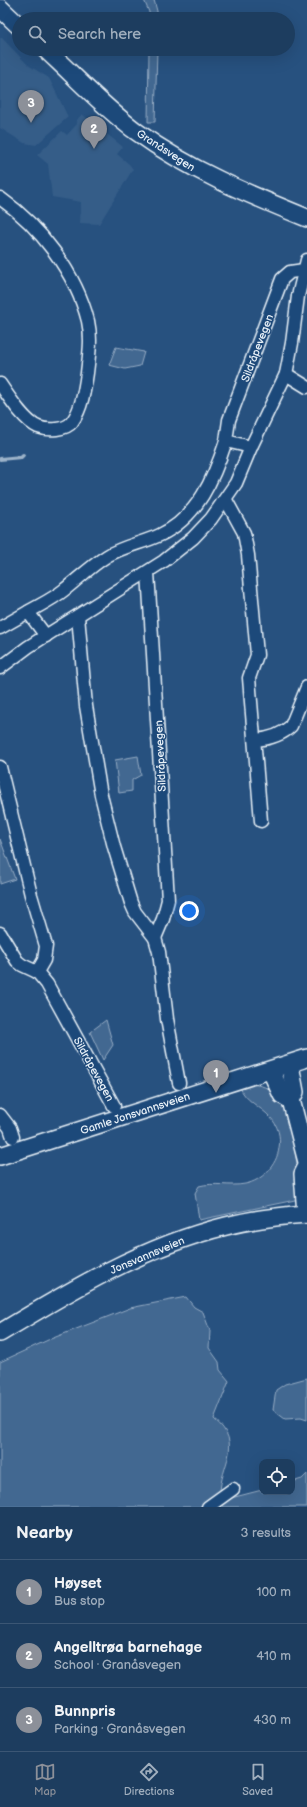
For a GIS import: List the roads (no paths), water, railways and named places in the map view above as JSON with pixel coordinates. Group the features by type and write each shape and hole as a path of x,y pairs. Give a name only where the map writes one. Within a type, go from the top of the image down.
{"street":[{"path":"0,8 12,19"},
{"name":"Granåsvegen","path":"53,56 136,131 166,152 215,179 307,218"},
{"path":"0,198 15,208 32,226 65,267 85,314 91,344 86,380 80,406 72,422 56,430 38,427 28,419 0,384"},
{"name":"Sildråpevegen","path":"0,668 46,636 148,572 193,538 211,520 226,500 236,483 251,447 286,374 292,343 298,296 306,265"},
{"name":"Sildråpevegen","path":"0,628 63,591 108,555 162,534 187,516 206,491 215,473 226,441 232,414 282,279 290,272 306,265"},
{"path":"286,374 307,387"},
{"path":"226,441 251,447"},
{"path":"226,500 244,533 248,555 257,655 249,678 261,821"},
{"name":"Sildråpevegen","path":"148,572 168,900 163,919 155,938"},
{"path":"28,612 46,636"},
{"path":"78,616 88,718 107,822 131,903 139,917 155,938 159,952 166,1013 179,1083"},
{"path":"255,740 282,734 291,726 307,687"},
{"path":"0,767 31,895 46,946 43,964 38,972 22,966 17,961 0,933"},
{"name":"Sildråpevegen","path":"38,972 47,984 114,1106"},
{"name":"Gamle Jonsvannsveien","path":"0,1156 290,1065 307,1058"},
{"path":"290,1065 295,1092 291,1100 307,1162"},
{"path":"271,1071 282,1095 291,1100"},
{"path":"0,1115 10,1128 13,1137"},
{"path":"307,1166 303,1174 307,1214"},
{"name":"Jonsvannsveien","path":"0,1333 103,1273 149,1252 226,1226 260,1219 307,1214"},
{"path":"208,1507 233,1489"}],"waterway":[{"path":"0,459 21,457 23,455"}],"place":[{"name":"Bunnpris","path":"31,123"},
{"name":"Angelltrøa barnehage","path":"94,149"},
{"name":"Høyset","path":"216,1093"}]}
